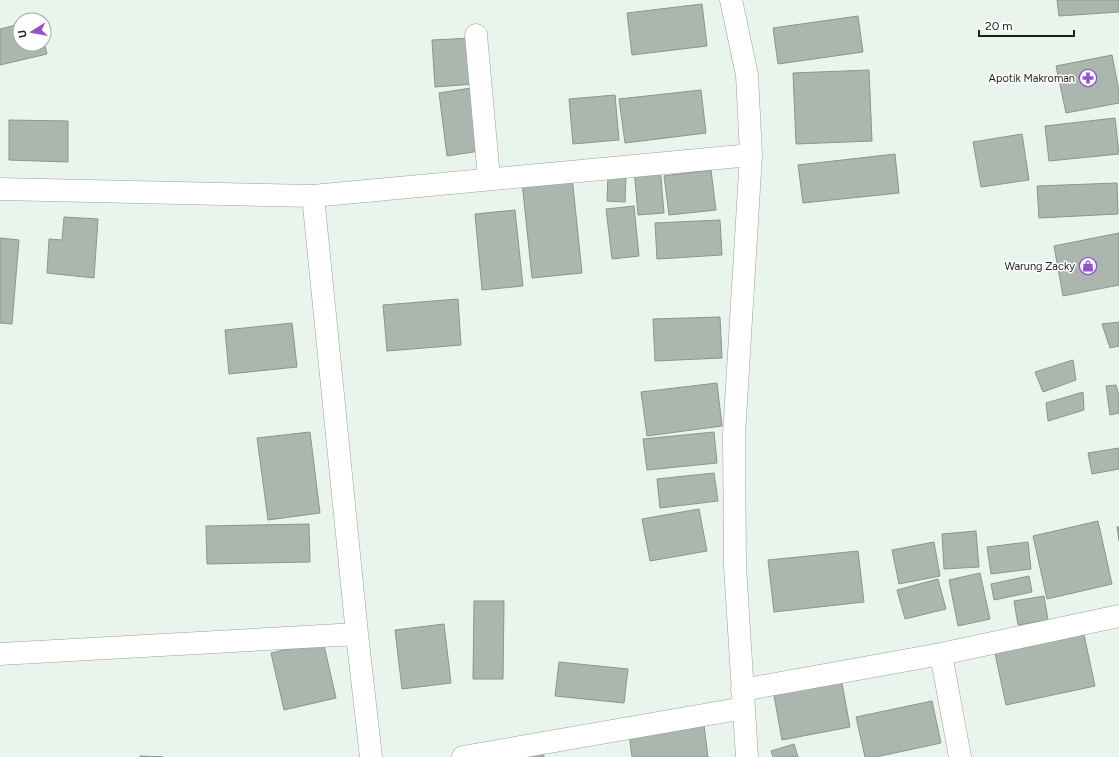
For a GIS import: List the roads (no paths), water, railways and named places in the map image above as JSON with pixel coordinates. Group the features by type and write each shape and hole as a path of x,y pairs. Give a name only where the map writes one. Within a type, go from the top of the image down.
{"street":[{"path":"731,0 747,75 752,155 734,435 735,566 748,757"},
{"path":"476,34 489,178"},
{"path":"0,189 313,196 489,178 752,155"},
{"path":"313,196 357,634 371,757"},
{"path":"463,757 743,699 940,654 1119,616"},
{"path":"0,654 357,634"},
{"path":"940,654 960,757"}],"place":[{"name":"Apotik Makroman","path":"1088,78"},
{"name":"Warung Zacky","path":"1088,266"}]}
